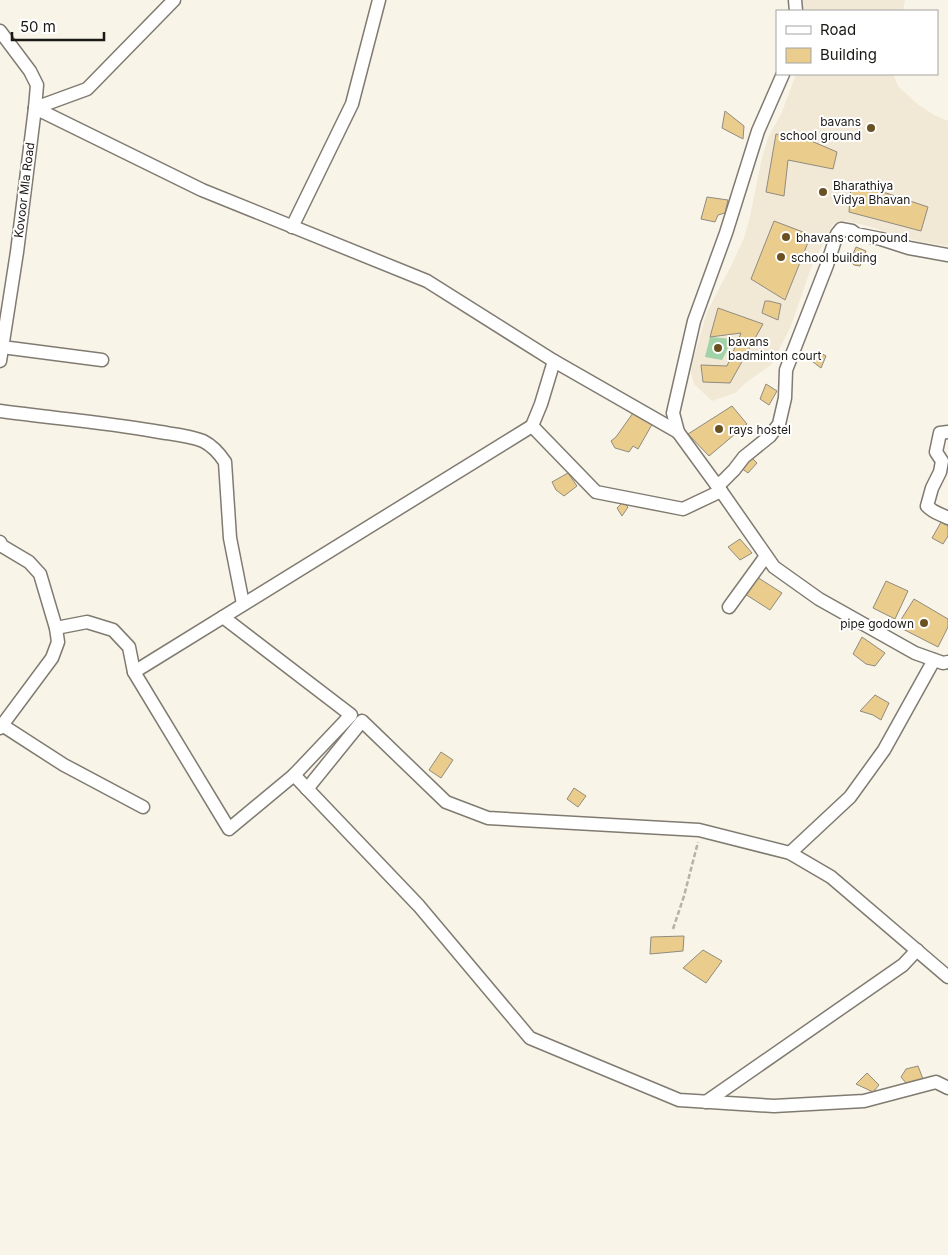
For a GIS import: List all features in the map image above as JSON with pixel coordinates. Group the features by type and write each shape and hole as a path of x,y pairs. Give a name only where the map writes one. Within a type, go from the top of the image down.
{"street":[{"path":"35,108 87,89 174,0"},
{"path":"292,227 352,104 379,0"},
{"name":"Kovoor Mla Road","path":"0,31 30,71 37,85 17,252 2,328 0,361"},
{"path":"783,75 758,131 726,233 694,322 673,413 678,432 774,567 819,599 915,653 944,663 948,662"},
{"path":"35,108 202,190 427,282 554,361 678,432"},
{"path":"532,426 596,492 683,509 718,488 744,457 770,436 779,424 785,398 786,370 837,234 841,229 909,248 948,255"},
{"path":"2,347 102,360"},
{"path":"134,672 532,426 554,361"},
{"path":"0,411 136,428 195,439 205,442 215,449 225,462 230,538 243,604"},
{"path":"948,432 940,433 936,452 942,461 940,472 932,488 927,506 933,512 948,518"},
{"path":"1,544 29,562 40,574 56,628 58,642 52,658 1,727 64,765 143,807"},
{"path":"729,607 766,556"},
{"path":"56,628 87,622 113,630 129,647 134,672 229,829 294,775 351,715 224,617"},
{"path":"790,853 850,797 884,750 934,660"},
{"path":"307,789 362,721 446,802 488,818 701,830 790,853 830,877 948,977"},
{"path":"294,775 419,906 530,1038 679,1100 774,1106 864,1101 936,1082 948,1088"},
{"path":"706,1102 903,965 917,950"}],"path":[{"path":"673,929 701,830"}],"shaded area":[{"path":"801,0 905,0 903,10 800,10"},
{"name":"bhavans compound","path":"796,75 893,75 898,86 916,103 934,115 948,121 948,246 923,242 847,221 833,224 814,260 790,328 771,365 735,393 712,401 694,384 691,373 693,360 707,312 744,238 768,138 782,112"}],"green space":[{"name":"bavans badminton court","path":"710,337 733,339 722,360 705,357"}],"building":[{"path":"725,111 744,126 743,139 722,128"},
{"path":"776,134 809,140 837,152 833,169 788,160 784,196 766,192"},
{"name":"school building","path":"851,186 886,193 928,207 921,231 849,212"},
{"path":"707,197 728,200 725,213 718,215 715,222 701,219"},
{"name":"school building","path":"774,221 811,235 785,300 751,279"},
{"path":"856,247 866,251 860,266 854,265 850,261"},
{"path":"765,301 781,304 778,320 762,313"},
{"path":"718,308 763,324 730,383 703,382 701,365 727,366 741,333 710,337"},
{"path":"817,351 826,356 821,368 813,362"},
{"path":"766,384 777,391 769,405 760,399"},
{"name":"rays hostel","path":"732,406 747,424 709,456 688,434"},
{"path":"633,413 654,421 638,449 633,446 629,452 615,448 611,441"},
{"path":"750,456 757,463 748,473 741,468"},
{"path":"568,473 577,486 564,496 556,490 552,482"},
{"path":"623,502 628,507 622,516 617,508"},
{"path":"941,522 948,526 948,536 943,544 932,538"},
{"path":"740,539 752,553 740,560 728,547"},
{"path":"757,577 782,593 770,610 745,594"},
{"path":"886,581 908,591 895,619 873,608"},
{"name":"pipe godown","path":"914,599 948,619 948,627 938,647 897,626"},
{"path":"862,637 885,653 875,666 866,664 853,654"},
{"path":"875,695 889,703 881,720 860,711"},
{"path":"441,752 453,760 441,778 429,770"},
{"path":"574,788 586,796 578,807 567,799"},
{"path":"684,936 683,951 650,954 651,937"},
{"path":"703,950 722,961 706,983 683,968"},
{"path":"918,1066 923,1079 906,1083 901,1077 906,1069"},
{"path":"867,1073 879,1085 873,1092 856,1084"}],"place":[{"name":"bavans school ground","path":"871,128"},
{"name":"Bharathiya Vidya Bhavan","path":"823,192"},
{"name":"bhavans compound","path":"786,237"},
{"name":"school building","path":"781,257"},
{"name":"bavans badminton court","path":"718,348"},
{"name":"rays hostel","path":"719,429"},
{"name":"pipe godown","path":"924,623"}]}
